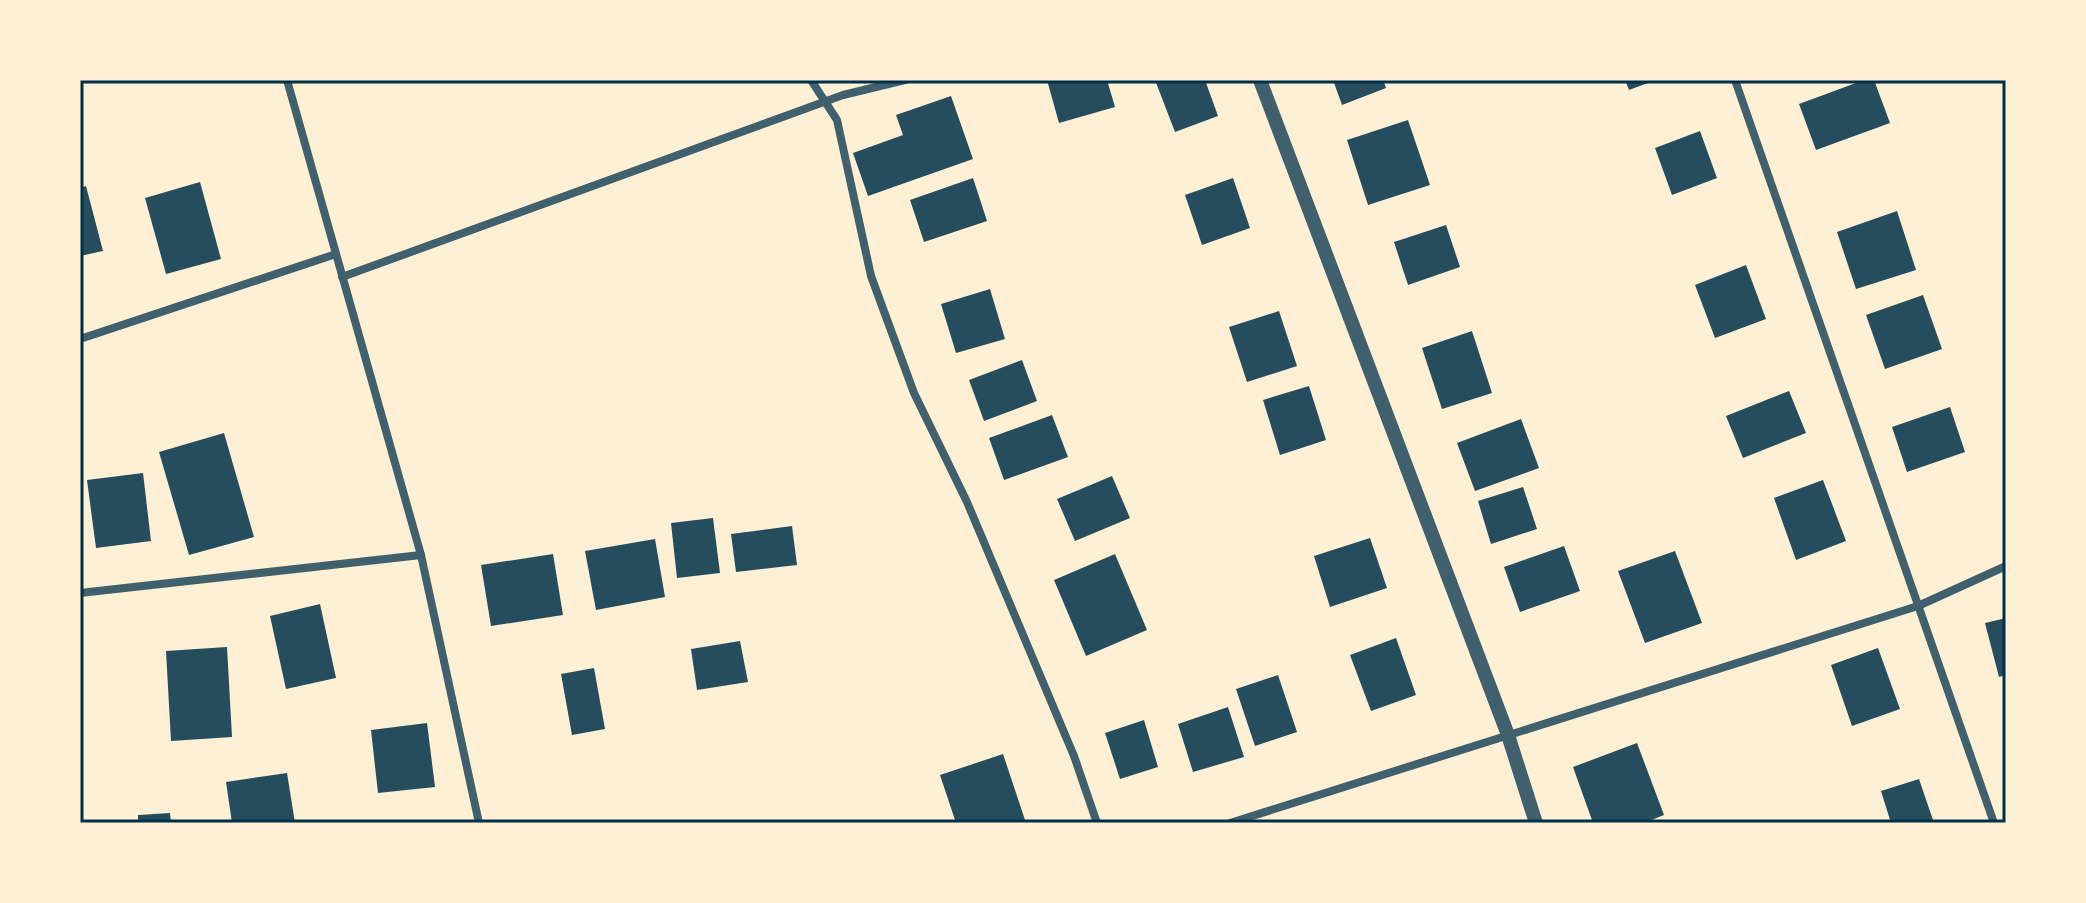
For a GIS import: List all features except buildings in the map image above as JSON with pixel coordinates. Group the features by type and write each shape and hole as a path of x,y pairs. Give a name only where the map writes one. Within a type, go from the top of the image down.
{"street":[{"path":"287,80 421,555 479,823"},
{"path":"811,80 837,120 871,276 914,393 967,502 1074,756 1097,823"},
{"path":"342,277 825,102 905,80"},
{"path":"1260,80 1508,735 1536,823"},
{"path":"1735,80 1994,823"},
{"path":"80,339 336,254"},
{"path":"80,593 421,555"},
{"path":"1230,823 1918,606 2006,566"}]}
